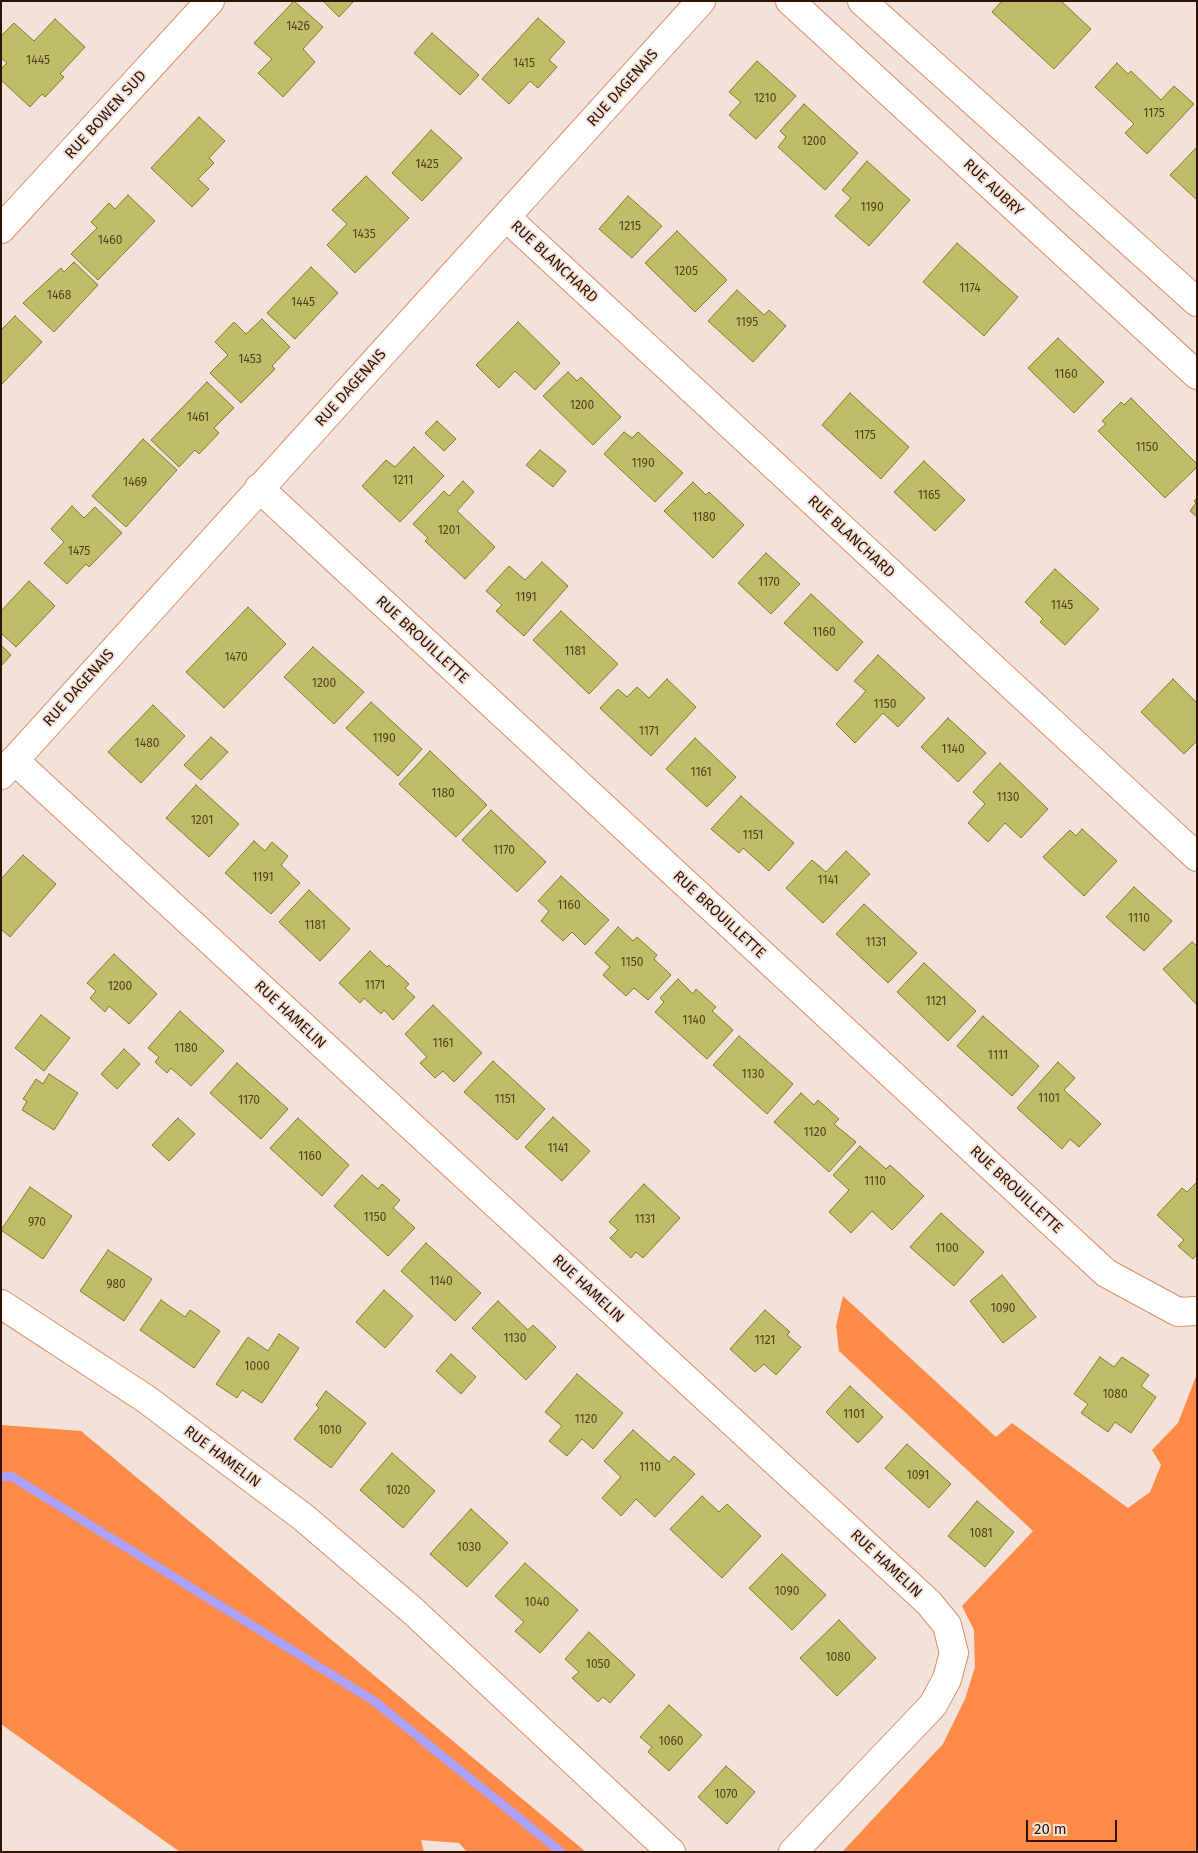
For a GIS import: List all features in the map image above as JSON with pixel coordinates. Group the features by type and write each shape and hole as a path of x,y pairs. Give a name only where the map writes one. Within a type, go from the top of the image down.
{"street":[{"name":"RUE BOWEN SUD","path":"1,229 210,1"},
{"name":"RUE DAGENAIS","path":"8,767 701,1"},
{"name":"RUE AUBRY","path":"790,1 1197,375"},
{"path":"862,1 1197,302"},
{"name":"RUE BLANCHARD","path":"506,217 1197,857"},
{"name":"RUE BROUILLETTE","path":"259,488 1106,1273 1178,1312 1197,1311"},
{"name":"RUE HAMELIN","path":"8,767 921,1597 947,1625 954,1653 947,1679 933,1704 793,1852"},
{"name":"RUE HAMELIN","path":"1,1304 146,1399 303,1517 413,1611 671,1852"}],"shaded area":[{"path":"843,1296 996,1437 1012,1423 1128,1508 1150,1492 1161,1465 1152,1450 1178,1423 1197,1374 1197,1852 842,1852 943,1744 965,1699 975,1667 974,1630 962,1606 1033,1531 839,1351 836,1326"},
{"path":"1,1425 81,1431 586,1852 467,1852 459,1843 421,1840 424,1852 180,1852 1,1724"}],"building":[{"path":"294,1 323,27 303,49 315,62 283,97 258,73 272,59 254,43"},
{"path":"323,1 354,1 339,17"},
{"path":"1002,1 1061,1 1091,29 1054,69 992,12"},
{"path":"538,18 565,42 549,60 557,67 538,88 530,81 509,104 482,79"},
{"path":"55,19 85,47 60,74 64,77 45,97 42,94 30,107 1,80 1,69 7,63 1,58 1,36 14,23 34,41"},
{"path":"432,33 479,75 460,95 414,53"},
{"path":"757,61 796,96 756,139 729,115 741,102 729,92"},
{"path":"1117,63 1128,74 1131,71 1161,100 1174,86 1194,104 1147,154 1125,133 1134,124 1095,87"},
{"path":"804,104 858,153 825,190 778,147 786,137 780,131"},
{"path":"199,117 225,141 209,158 214,163 198,179 209,189 192,207 151,168"},
{"path":"431,130 462,158 422,201 392,173"},
{"path":"1197,147 1197,200 1170,175"},
{"path":"867,161 910,200 869,246 835,216 851,198 842,190"},
{"path":"366,176 409,218 355,273 327,245 347,224 332,210"},
{"path":"128,195 155,221 98,280 71,254 97,228 91,222 109,203 115,209"},
{"path":"628,196 662,226 632,258 599,229"},
{"path":"677,231 727,280 695,312 645,263"},
{"path":"957,243 1018,297 984,336 923,282"},
{"path":"74,262 98,285 54,332 23,303 61,268 64,272"},
{"path":"311,267 338,293 295,339 267,313"},
{"path":"737,290 764,315 769,310 786,326 753,362 708,321"},
{"path":"15,316 42,342 1,385 1,330"},
{"path":"262,319 290,347 272,366 275,369 241,403 210,373 228,355 215,342 234,322 246,334"},
{"path":"518,322 560,363 535,390 515,371 499,388 476,365"},
{"path":"1058,338 1104,382 1074,413 1028,368"},
{"path":"568,372 577,381 581,377 621,417 593,445 543,396"},
{"path":"207,382 234,408 214,428 219,433 199,454 195,450 179,467 151,440"},
{"path":"850,393 909,447 881,479 822,425"},
{"path":"1131,398 1197,464 1197,467 1165,498 1098,431 1106,424 1102,421 1121,402 1124,405"},
{"path":"437,421 456,439 444,451 425,433"},
{"path":"624,432 632,438 638,432 683,473 655,502 604,454"},
{"path":"143,439 177,470 126,527 92,496"},
{"path":"414,447 444,476 400,522 362,486 386,460 395,467"},
{"path":"540,450 566,471 553,487 526,465"},
{"path":"924,461 965,500 935,531 894,492"},
{"path":"463,481 474,492 457,511 495,547 465,579 425,541 428,538 413,524 444,491 449,496"},
{"path":"693,482 706,495 709,492 744,525 713,558 664,511"},
{"path":"1197,498 1197,517 1190,511"},
{"path":"72,506 84,518 95,507 122,533 89,567 86,564 67,584 44,563 64,542 51,529"},
{"path":"766,553 800,584 771,614 738,583"},
{"path":"542,562 568,586 524,636 496,611 502,605 486,591 509,566 525,580"},
{"path":"1055,569 1099,609 1065,645 1040,622 1043,619 1025,602"},
{"path":"29,581 55,606 16,647 1,633 1,611"},
{"path":"811,594 863,642 837,671 784,623"},
{"path":"248,607 286,644 224,708 186,672"},
{"path":"561,611 618,664 589,694 533,640"},
{"path":"1,645 11,655 1,666"},
{"path":"313,647 364,692 334,724 284,677"},
{"path":"878,655 925,698 898,727 883,713 855,743 836,724 866,691 854,681"},
{"path":"667,679 696,707 651,756 600,708 618,689 627,697 637,687 649,698"},
{"path":"1173,679 1197,703 1197,741 1184,754 1141,712"},
{"path":"371,702 422,749 398,776 346,728"},
{"path":"153,705 185,736 141,783 108,752"},
{"path":"948,718 986,753 958,782 921,747"},
{"path":"211,737 228,752 201,780 184,765"},
{"path":"695,738 736,777 707,807 666,769"},
{"path":"430,751 487,805 456,837 399,784"},
{"path":"1000,763 1048,809 1021,838 1005,823 988,842 968,823 985,804 973,792"},
{"path":"196,785 239,824 209,857 166,818"},
{"path":"741,796 794,843 769,871 743,848 739,853 711,829"},
{"path":"491,810 546,862 517,892 462,840"},
{"path":"1082,829 1117,861 1084,896 1043,857 1070,830 1076,836"},
{"path":"254,841 265,851 272,842 288,856 281,865 300,883 271,914 225,873"},
{"path":"846,851 870,874 823,923 786,888 812,860 826,872"},
{"path":"23,855 56,884 10,937 1,929 1,879"},
{"path":"561,876 609,920 585,945 572,932 563,941 541,921 549,911 538,901"},
{"path":"1134,887 1172,921 1144,951 1106,917"},
{"path":"309,890 350,929 320,961 279,922"},
{"path":"864,904 917,953 888,983 836,934"},
{"path":"618,927 633,941 637,937 657,955 654,959 671,975 648,1000 634,988 626,996 603,975 610,967 595,953"},
{"path":"1192,942 1197,946 1197,1005 1163,969"},
{"path":"370,951 387,967 389,965 409,984 405,988 415,997 393,1020 384,1010 381,1014 364,998 360,1003 339,983"},
{"path":"114,954 157,994 129,1024 109,1006 105,1012 90,998 96,991 87,983"},
{"path":"924,963 976,1011 948,1041 897,992"},
{"path":"678,979 693,994 696,989 716,1007 712,1011 733,1030 707,1059 655,1012 664,1002 660,998"},
{"path":"433,1005 482,1053 454,1082 443,1071 435,1078 420,1063 427,1057 405,1034"},
{"path":"180,1011 224,1051 191,1086 171,1068 167,1073 155,1062 159,1057 148,1048"},
{"path":"41,1015 70,1038 44,1071 15,1048"},
{"path":"983,1016 1039,1066 1012,1096 957,1046"},
{"path":"739,1036 793,1084 767,1114 713,1065"},
{"path":"124,1049 140,1064 117,1089 101,1074"},
{"path":"493,1061 545,1109 517,1140 464,1092"},
{"path":"1058,1062 1075,1078 1064,1090 1101,1124 1079,1147 1070,1139 1062,1149 1017,1108"},
{"path":"237,1063 288,1109 261,1139 210,1093"},
{"path":"49,1074 78,1093 54,1130 22,1110 27,1101 23,1099 36,1079 43,1084"},
{"path":"801,1093 814,1105 818,1100 839,1119 834,1124 856,1142 829,1172 774,1122"},
{"path":"553,1117 590,1151 562,1181 525,1147"},
{"path":"178,1118 195,1134 169,1161 152,1145"},
{"path":"298,1118 349,1165 322,1196 270,1148"},
{"path":"860,1146 886,1169 890,1165 924,1196 892,1230 872,1211 851,1233 829,1212 849,1190 833,1175"},
{"path":"362,1175 378,1189 382,1184 400,1200 393,1208 415,1228 388,1256 334,1206"},
{"path":"1197,1182 1197,1254 1193,1259 1178,1246 1184,1240 1157,1215 1182,1188 1187,1192"},
{"path":"644,1184 680,1218 643,1258 636,1252 631,1258 610,1238 618,1230 609,1222"},
{"path":"30,1187 72,1216 43,1259 1,1230"},
{"path":"941,1213 984,1252 954,1286 910,1247"},
{"path":"426,1243 481,1293 455,1321 401,1271"},
{"path":"108,1250 152,1279 124,1321 80,1291"},
{"path":"1002,1275 1036,1317 1003,1343 970,1301"},
{"path":"384,1290 413,1316 385,1348 356,1322"},
{"path":"161,1300 185,1317 190,1310 220,1331 194,1368 140,1330"},
{"path":"498,1301 528,1330 533,1325 556,1347 526,1380 472,1328"},
{"path":"765,1310 790,1332 787,1335 801,1347 776,1375 764,1364 755,1372 730,1349"},
{"path":"279,1334 299,1348 262,1403 242,1390 237,1398 216,1384 248,1337 268,1351"},
{"path":"451,1354 476,1377 461,1394 436,1371"},
{"path":"1100,1357 1114,1367 1122,1357 1149,1375 1141,1386 1156,1397 1131,1433 1115,1422 1108,1432 1081,1413 1088,1404 1074,1394"},
{"path":"577,1374 623,1413 593,1449 582,1439 567,1456 549,1441 562,1426 545,1412"},
{"path":"850,1386 883,1417 858,1443 826,1412"},
{"path":"326,1391 366,1423 331,1468 294,1439 319,1408 316,1405"},
{"path":"633,1430 669,1462 674,1456 695,1474 655,1517 636,1499 621,1516 602,1498 621,1477 604,1461"},
{"path":"907,1444 951,1484 929,1508 885,1468"},
{"path":"392,1453 435,1491 403,1528 360,1490"},
{"path":"702,1496 719,1512 727,1504 761,1536 722,1578 670,1529"},
{"path":"977,1501 1014,1532 985,1567 948,1536"},
{"path":"471,1509 508,1543 467,1587 430,1554"},
{"path":"782,1554 826,1595 792,1630 749,1588"},
{"path":"525,1563 578,1610 540,1653 515,1631 524,1622 495,1596"},
{"path":"839,1620 876,1658 837,1696 800,1658"},
{"path":"589,1632 635,1675 610,1703 603,1697 598,1702 572,1678 579,1672 565,1659"},
{"path":"669,1705 702,1735 669,1771 648,1752 652,1747 640,1737"},
{"path":"726,1766 755,1792 727,1824 698,1797"}],"waterway":[{"path":"1,1477 11,1476 374,1701 561,1852"}]}
